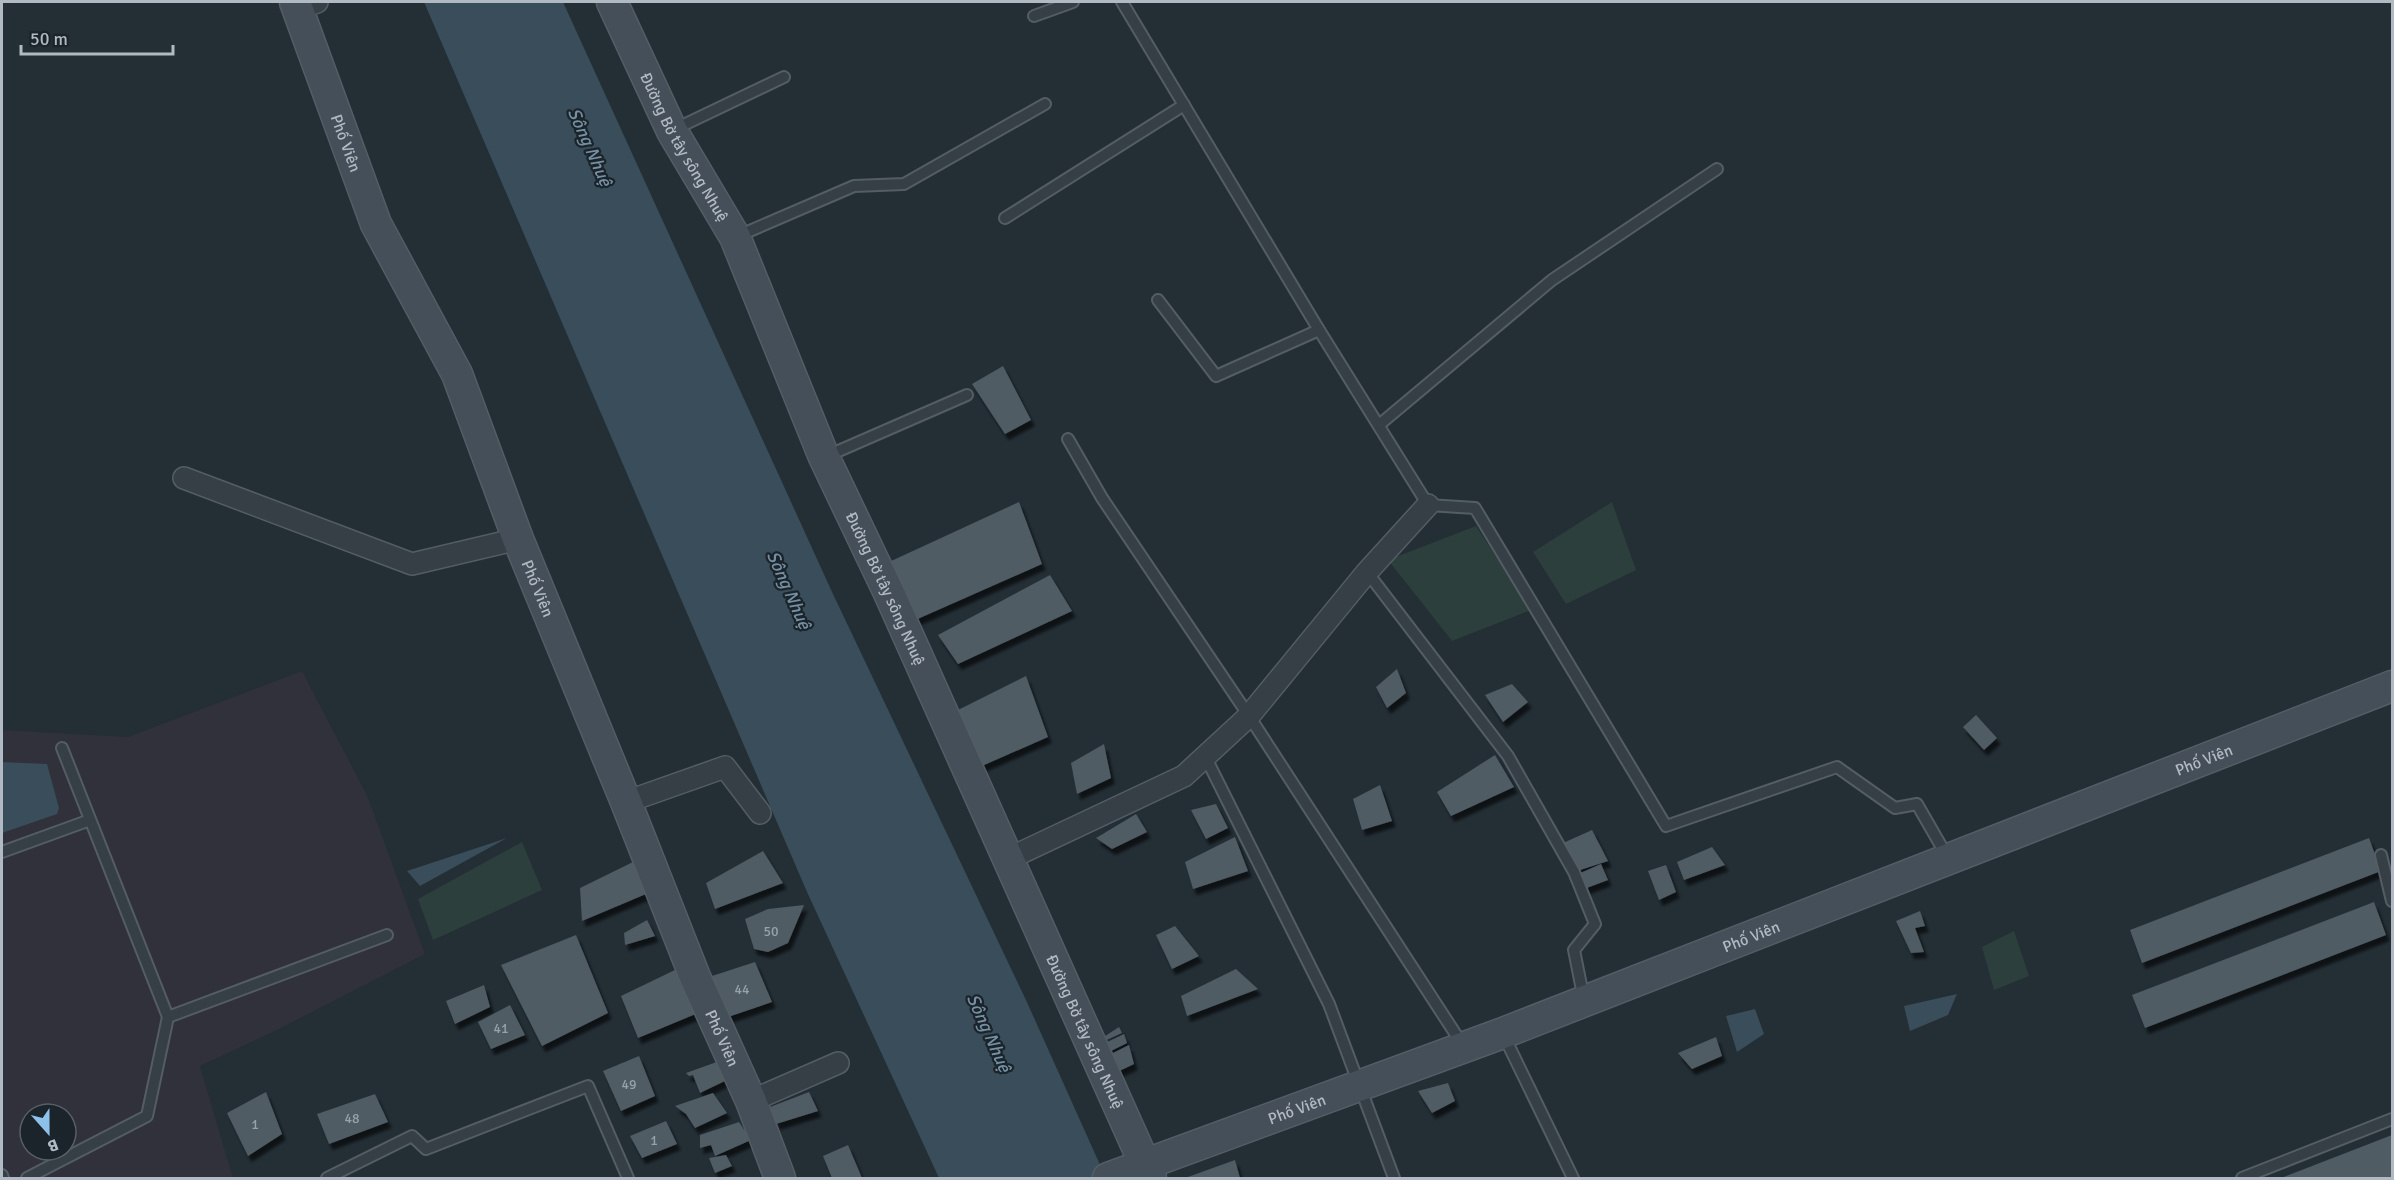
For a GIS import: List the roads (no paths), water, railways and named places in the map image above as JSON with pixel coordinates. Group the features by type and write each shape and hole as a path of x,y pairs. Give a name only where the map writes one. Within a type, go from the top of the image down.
{"street":[{"name":"Đường Bờ tây sông Nhuệ","path":"612,2 672,131 735,237 824,457 889,593 1149,1172"},
{"name":"Phố Viên","path":"303,4 376,224 458,374 518,538 695,978 751,1101 780,1179"},
{"path":"184,478 412,564 518,538"},
{"path":"1008,859 1185,776 1249,716 1367,572 1428,505"},
{"name":"Phố Viên","path":"1112,1177 1149,1172 1360,1086 1503,1033 2392,686"},
{"path":"626,802 725,767 760,813"},
{"path":"751,1101 838,1063"}],"lane":[{"path":"1034,16 1073,2"},
{"path":"1122,2 1319,330 1428,505 1475,508 1666,826 1837,766 1895,808 1917,804 1948,858"},
{"path":"672,131 784,78"},
{"path":"735,237 854,186 904,184 1045,104"},
{"path":"1005,218 1184,105"},
{"path":"1379,424 1552,279 1717,169"},
{"path":"1158,300 1216,376 1319,330"},
{"path":"824,457 967,395"},
{"path":"1068,439 1102,498 1249,716 1464,1047"},
{"path":"1367,572 1508,756 1574,872 1595,924 1574,950 1585,1001"},
{"path":"27,1179 147,1116 168,1017 62,748"},
{"path":"1205,756 1329,1004 1394,1179"},
{"path":"2,852 90,820"},
{"path":"2381,855 2392,901"},
{"path":"168,1017 387,935"},
{"path":"1503,1033 1573,1179"},
{"path":"327,1179 412,1136 426,1149 588,1086 628,1179"},
{"path":"2242,1179 2392,1119"}],"water":[{"name":"Sông Nhuệ","path":"424,2 563,2 833,594 1026,1000 1106,1178 939,1178 807,892"},
{"path":"2,762 47,764 59,808 57,814 2,833"},
{"path":"507,838 420,886 407,871"},
{"path":"1957,994 1948,1015 1910,1031 1904,1006"},
{"path":"1755,1009 1764,1034 1737,1052 1726,1016"}]}
